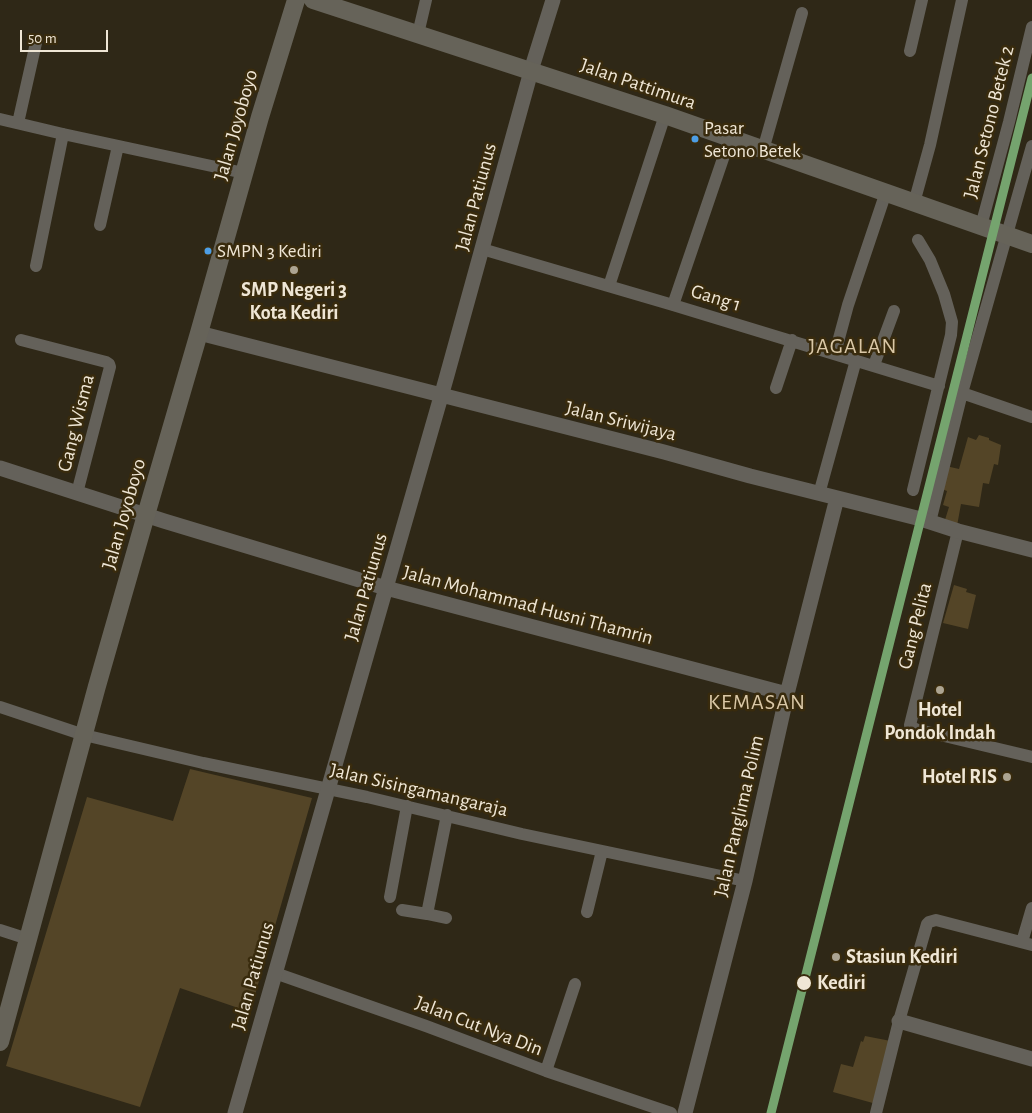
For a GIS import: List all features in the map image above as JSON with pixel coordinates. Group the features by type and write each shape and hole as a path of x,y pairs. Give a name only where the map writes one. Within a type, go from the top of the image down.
{"main road":[{"name":"Jalan Joyoboyo","path":"0,1042 146,515 244,173 296,0"},
{"name":"Jalan Pattimura","path":"313,0 664,115 1032,244"}],"street":[{"path":"418,34 426,0"},
{"name":"Jalan Patiunus","path":"235,1113 358,690 531,70 553,0"},
{"path":"910,51 922,0"},
{"path":"914,203 932,135 962,0"},
{"path":"762,150 802,13"},
{"name":"Jalan Setono Betek 2","path":"981,226 1032,27"},
{"path":"18,123 36,43"},
{"path":"609,286 664,115"},
{"path":"0,119 244,173"},
{"path":"36,266 63,134"},
{"path":"673,304 730,138"},
{"path":"100,225 118,146"},
{"path":"930,522 962,393 1032,146"},
{"path":"834,353 886,192"},
{"path":"913,490 951,335 952,322 944,294 930,260 918,240"},
{"name":"Gang 1","path":"482,249 673,304 939,386"},
{"path":"874,365 894,311"},
{"name":"Jalan Sriwijaya","path":"199,333 664,452 1032,550"},
{"name":"Gang Wisma","path":"21,340 109,364 110,367 77,493"},
{"path":"776,388 792,340"},
{"path":"819,494 856,360"},
{"path":"962,393 1032,417"},
{"name":"Jalan Mohammad Husni Thamrin","path":"0,468 146,515 386,588 788,694"},
{"name":"Jalan Panglima Polim","path":"685,1113 745,881 788,694 837,498"},
{"name":"Gang Pelita","path":"958,531 910,723 911,727 1032,757"},
{"name":"Jalan Sisingamangaraja","path":"0,707 84,735 202,763 328,788 522,834 745,881"},
{"path":"390,897 407,806"},
{"path":"427,914 447,815"},
{"path":"587,912 602,851"},
{"path":"876,1113 899,1021 927,924 936,920 1027,943 1032,908"},
{"path":"402,910 446,918"},
{"path":"0,930 28,939"},
{"name":"Jalan Cut Nya Din","path":"275,973 426,1026 546,1071 671,1113"},
{"path":"546,1071 575,984"},
{"path":"899,1021 1032,1059"}],"shaded area":[{"path":"979,435 1001,445 998,465 994,464 989,484 983,483 979,507 961,504 957,526 944,523 949,507 943,505 947,491 939,488 946,466 959,469 968,437 976,440"},
{"path":"954,585 967,589 966,592 976,595 968,629 943,623"},
{"path":"190,769 312,798 250,1012 180,988 140,1107 6,1066 87,797 173,821"},
{"path":"865,1036 896,1042 880,1105 833,1092 841,1064 853,1067 861,1041 863,1042"}],"transit line":[{"path":"771,1113 1032,78"}],"place":[{"name":"Pasar Setono Betek","path":"695,139"},
{"name":"SMPN 3 Kediri","path":"208,251"},
{"name":"SMP Negeri 3 Kota Kediri","path":"294,270"},
{"name":"Hotel Pondok Indah","path":"940,690"},
{"name":"Hotel RIS","path":"1007,777"},
{"name":"Stasiun Kediri","path":"836,957"},
{"name":"Kediri","path":"804,983"}],"district":[{"name":"JAGALAN","path":"853,346"},
{"name":"KEMASAN","path":"757,702"}]}
